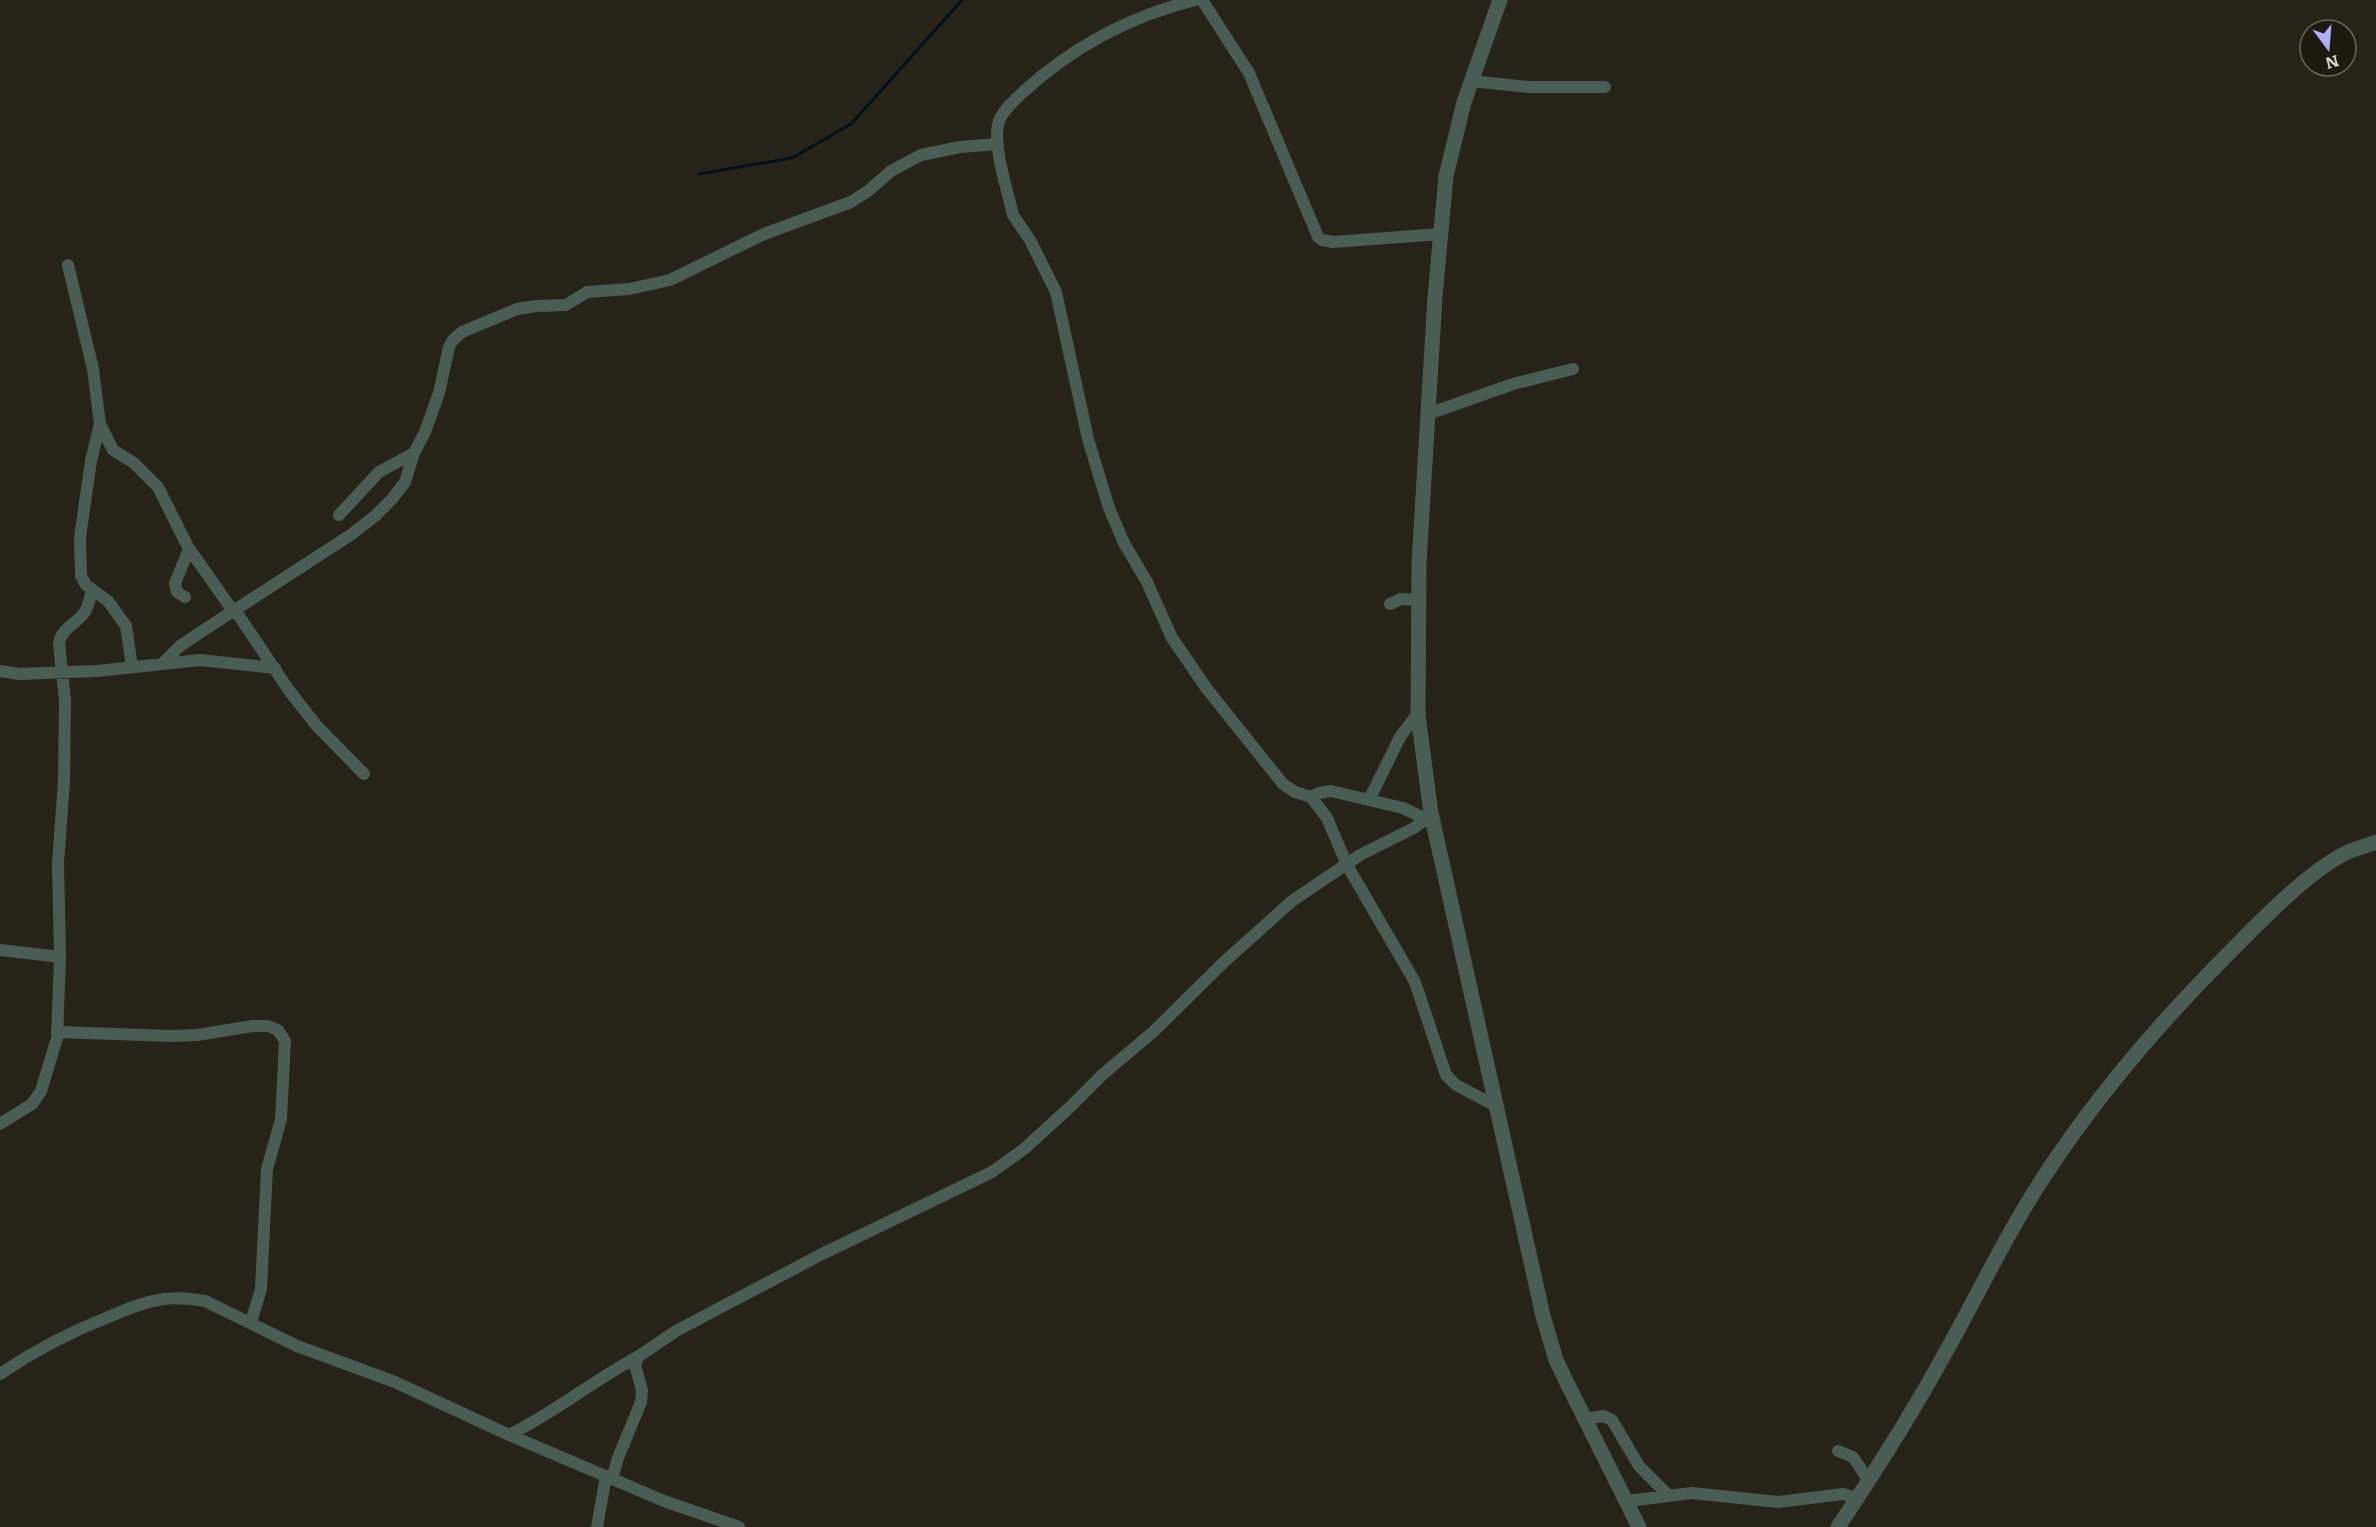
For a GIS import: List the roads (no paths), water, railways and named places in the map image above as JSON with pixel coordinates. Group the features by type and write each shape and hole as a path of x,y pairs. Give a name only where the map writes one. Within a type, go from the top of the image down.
{"street":[{"path":"1195,0 1167,7 1081,47 1061,61 1012,104 1000,119 997,129 1013,215 1030,240 1056,292 1086,431 1109,508 1120,535 1147,582 1166,626 1207,689 1283,784 1295,792 1311,797 1319,806 1327,818 1347,865 1415,982 1446,1075 1456,1085 1496,1106"},
{"path":"1202,0 1249,74 1318,237 1333,242 1441,234"},
{"path":"1500,0 1464,102 1446,176 1419,563 1418,713 1421,747 1429,819 1556,1360 1640,1527"},
{"path":"1471,81 1528,87 1605,87"},
{"path":"162,664 180,646 352,534 392,499 405,482 414,453 425,432 439,393 449,347 462,332 517,309 566,305 587,292 629,289 670,280 764,234 851,202 891,171 921,155 960,147 998,144"},
{"path":"68,265 93,369 100,424 91,461 80,537 81,576 92,590 108,601 126,626 132,667"},
{"path":"1428,414 1513,384 1573,369"},
{"path":"100,424 113,450 134,464 158,487 189,549 288,689 316,724 364,774"},
{"path":"339,515 380,472 414,453"},
{"path":"186,597 177,591 175,583 189,549"},
{"path":"0,1124 32,1104 41,1091 57,1032 60,957 58,863 64,781 65,700 58,652 60,637 64,629 85,612 92,590"},
{"path":"1390,604 1406,598 1419,600"},
{"path":"0,671 19,674 62,672 200,660 228,661 275,668"},
{"path":"1369,800 1400,737 1418,713"},
{"path":"1311,797 1331,791 1404,808 1429,819"},
{"path":"509,1435 550,1412 676,1331 812,1260 992,1172 1024,1149 1292,901 1360,855 1429,819"},
{"path":"1838,1527 1869,1481 1944,1357 1982,1283 2043,1177 2126,1065 2177,1006 2257,926 2298,889 2328,865 2349,852 2376,842"},
{"path":"0,950 60,957"},
{"path":"57,1032 88,1035 197,1035 253,1026 268,1026 278,1030 285,1041 281,1119 267,1169 261,1289 251,1322"},
{"path":"0,1374 26,1356 67,1334 139,1304 165,1299 189,1298 205,1301 297,1346 395,1382 509,1435 664,1501 739,1527"},
{"path":"597,1527 609,1477 641,1401 642,1390 635,1365 639,1356"},
{"path":"1586,1419 1603,1416 1612,1420 1636,1463 1668,1495"},
{"path":"1838,1451 1853,1457 1869,1481"},
{"path":"1628,1501 1692,1493 1778,1502 1822,1495 1848,1495 1858,1498"}],"waterway":[{"path":"699,174 792,158 851,124 962,0"}]}
